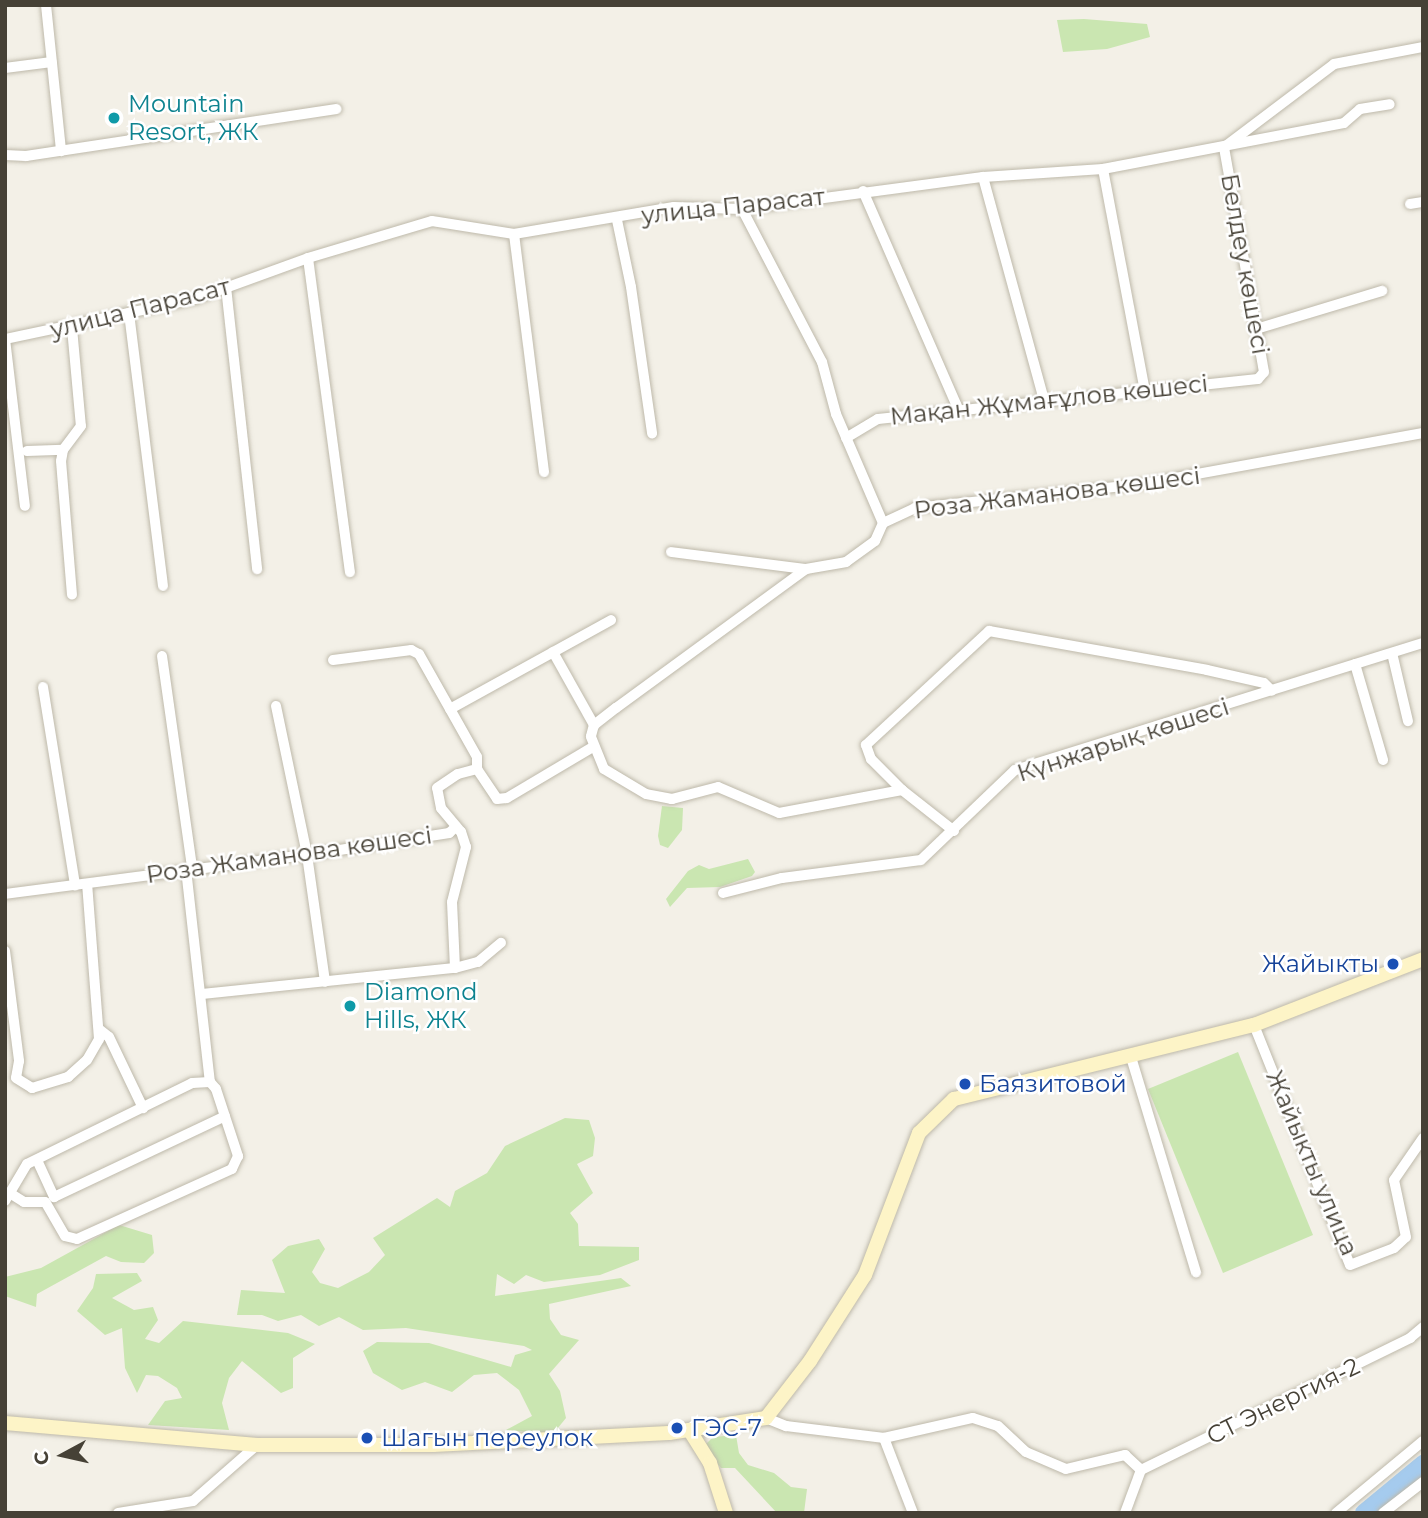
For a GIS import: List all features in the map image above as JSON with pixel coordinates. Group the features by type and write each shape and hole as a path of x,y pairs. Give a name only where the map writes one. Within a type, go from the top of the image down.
{"street":[{"path":"46,5 61,151"},
{"path":"1224,147 1334,64 1423,47"},
{"path":"5,68 52,62"},
{"name":"улица Парасат","path":"5,339 72,328 226,288 308,258 432,221 514,234 617,220 674,207 742,209 983,177 1104,169 1344,123 1360,110 1390,104"},
{"path":"5,155 61,151 337,108"},
{"name":"Белдеу көшесі","path":"1224,147 1264,372 1258,379"},
{"path":"1104,169 1145,391"},
{"path":"983,177 1044,400"},
{"path":"863,191 958,408"},
{"path":"1410,204 1423,202"},
{"path":"742,209 822,362 846,438 883,523"},
{"path":"617,220 652,433"},
{"path":"514,234 544,472"},
{"path":"308,258 350,572"},
{"path":"226,288 257,569"},
{"path":"1256,330 1382,291"},
{"path":"129,313 163,586"},
{"path":"72,328 81,426 63,450 72,595"},
{"path":"5,339 25,506"},
{"name":"Мақан Жұмағұлов көшесі","path":"846,438 878,419 958,408 1258,379"},
{"name":"Роза Жаманова көшесі","path":"594,725 806,569 846,562 875,541 883,523 915,508 1142,484 1423,433"},
{"path":"27,451 63,450"},
{"path":"671,552 806,569"},
{"path":"450,709 611,620"},
{"path":"954,831 902,790 871,759 866,745 989,631 1207,670 1264,683 1272,691"},
{"name":"Күнжарық көшесі","path":"723,893 782,878 921,860 1015,770 1423,643"},
{"path":"333,660 411,650 419,654 477,757 477,769 497,799 507,798 593,747"},
{"path":"553,652 594,725 593,747 604,769 646,794 672,799 718,788 779,813 902,790"},
{"path":"1392,653 1408,721"},
{"path":"162,656 189,868 210,1082 238,1156 232,1169 77,1239 65,1236 45,1202 24,1202 8,1197 19,1171 37,1160 192,1083 210,1082"},
{"path":"1355,664 1383,760"},
{"path":"43,687 75,885"},
{"path":"276,706 307,855 325,982"},
{"name":"Роза Жаманова көшесі","path":"5,894 189,868 307,855 449,832 456,827 441,807 437,788 458,774 477,769"},
{"path":"455,968 452,902 466,847 456,827"},
{"path":"16,1078 32,1088 68,1077 87,1060 100,1030 87,884"},
{"path":"202,994 455,968 478,962 501,943"},
{"path":"5,951 19,1061 16,1078"},
{"path":"766,1418 810,1361 865,1275 919,1133 954,1099 1254,1025 1423,959"},
{"name":"Жайыкты улица","path":"1254,1025 1350,1265 1394,1248 1406,1237 1394,1181 1423,1138"},
{"path":"100,1030 109,1037 143,1108"},
{"path":"1131,1057 1196,1272"},
{"path":"5,1082 16,1078"},
{"path":"37,1160 54,1198 225,1116"},
{"name":"СТ Энергия-2","path":"1141,1470 1410,1338 1423,1327"},
{"path":"5,1423 257,1445 433,1445 690,1431 766,1418 786,1426 884,1438 973,1418 998,1426 1026,1452 1047,1464 1081,1468 1125,1455 1141,1470 1125,1513"},
{"path":"690,1431 710,1463 726,1513"},
{"path":"884,1438 913,1513"},
{"path":"1336,1513 1423,1441"},
{"path":"118,1513 193,1501 257,1445"},
{"path":"1383,1513 1423,1482"}],"green space":[{"path":"1084,19 1147,24 1150,37 1107,49 1063,52 1057,20"},
{"path":"662,806 683,808 682,830 668,848 660,845 658,836"},
{"path":"748,859 755,872 752,876 720,887 687,888 670,907 666,899 688,871 699,865 709,869"},
{"path":"1238,1052 1313,1235 1223,1273 1148,1089"},
{"path":"565,1118 589,1120 595,1138 593,1156 577,1164 593,1193 570,1213 578,1224 579,1246 639,1247 639,1260 600,1275 544,1282 526,1275 514,1284 497,1274 495,1296 621,1278 631,1286 549,1304 550,1319 561,1335 579,1340 549,1374 560,1391 566,1418 553,1434 506,1430 532,1416 519,1390 497,1373 474,1375 452,1392 425,1382 402,1390 373,1373 363,1351 377,1342 429,1343 511,1367 515,1355 532,1350 524,1346 406,1328 363,1330 339,1317 319,1326 301,1315 278,1321 262,1315 237,1315 241,1290 285,1293 272,1260 288,1246 319,1239 325,1249 312,1272 320,1283 338,1288 369,1272 385,1255 373,1238 437,1198 450,1207 455,1191 487,1173 505,1146"},
{"path":"119,1225 152,1235 154,1253 144,1263 121,1262 106,1256 37,1294 36,1307 5,1296 5,1277 41,1268"},
{"path":"137,1273 142,1281 112,1298 134,1310 153,1307 158,1320 145,1339 159,1343 183,1321 288,1333 315,1344 293,1358 293,1388 281,1393 242,1361 229,1378 222,1403 229,1430 148,1425 165,1401 182,1398 177,1388 158,1376 146,1375 137,1393 125,1368 122,1328 105,1335 77,1311 93,1288 96,1274"},
{"path":"736,1435 739,1453 748,1465 774,1473 791,1487 807,1489 804,1513 777,1513 735,1468 721,1468 703,1447 713,1437"}],"waterway":[{"path":"1364,1513 1423,1464"}],"place":[{"name":"Mountain Resort, ЖК","path":"114,118"},
{"name":"Жайыкты","path":"1393,964"},
{"name":"Diamond Hills, ЖК","path":"350,1006"},
{"name":"Баязитовой","path":"965,1084"},
{"name":"ГЭС-7","path":"677,1428"},
{"name":"Шагын переулок","path":"367,1438"}]}
